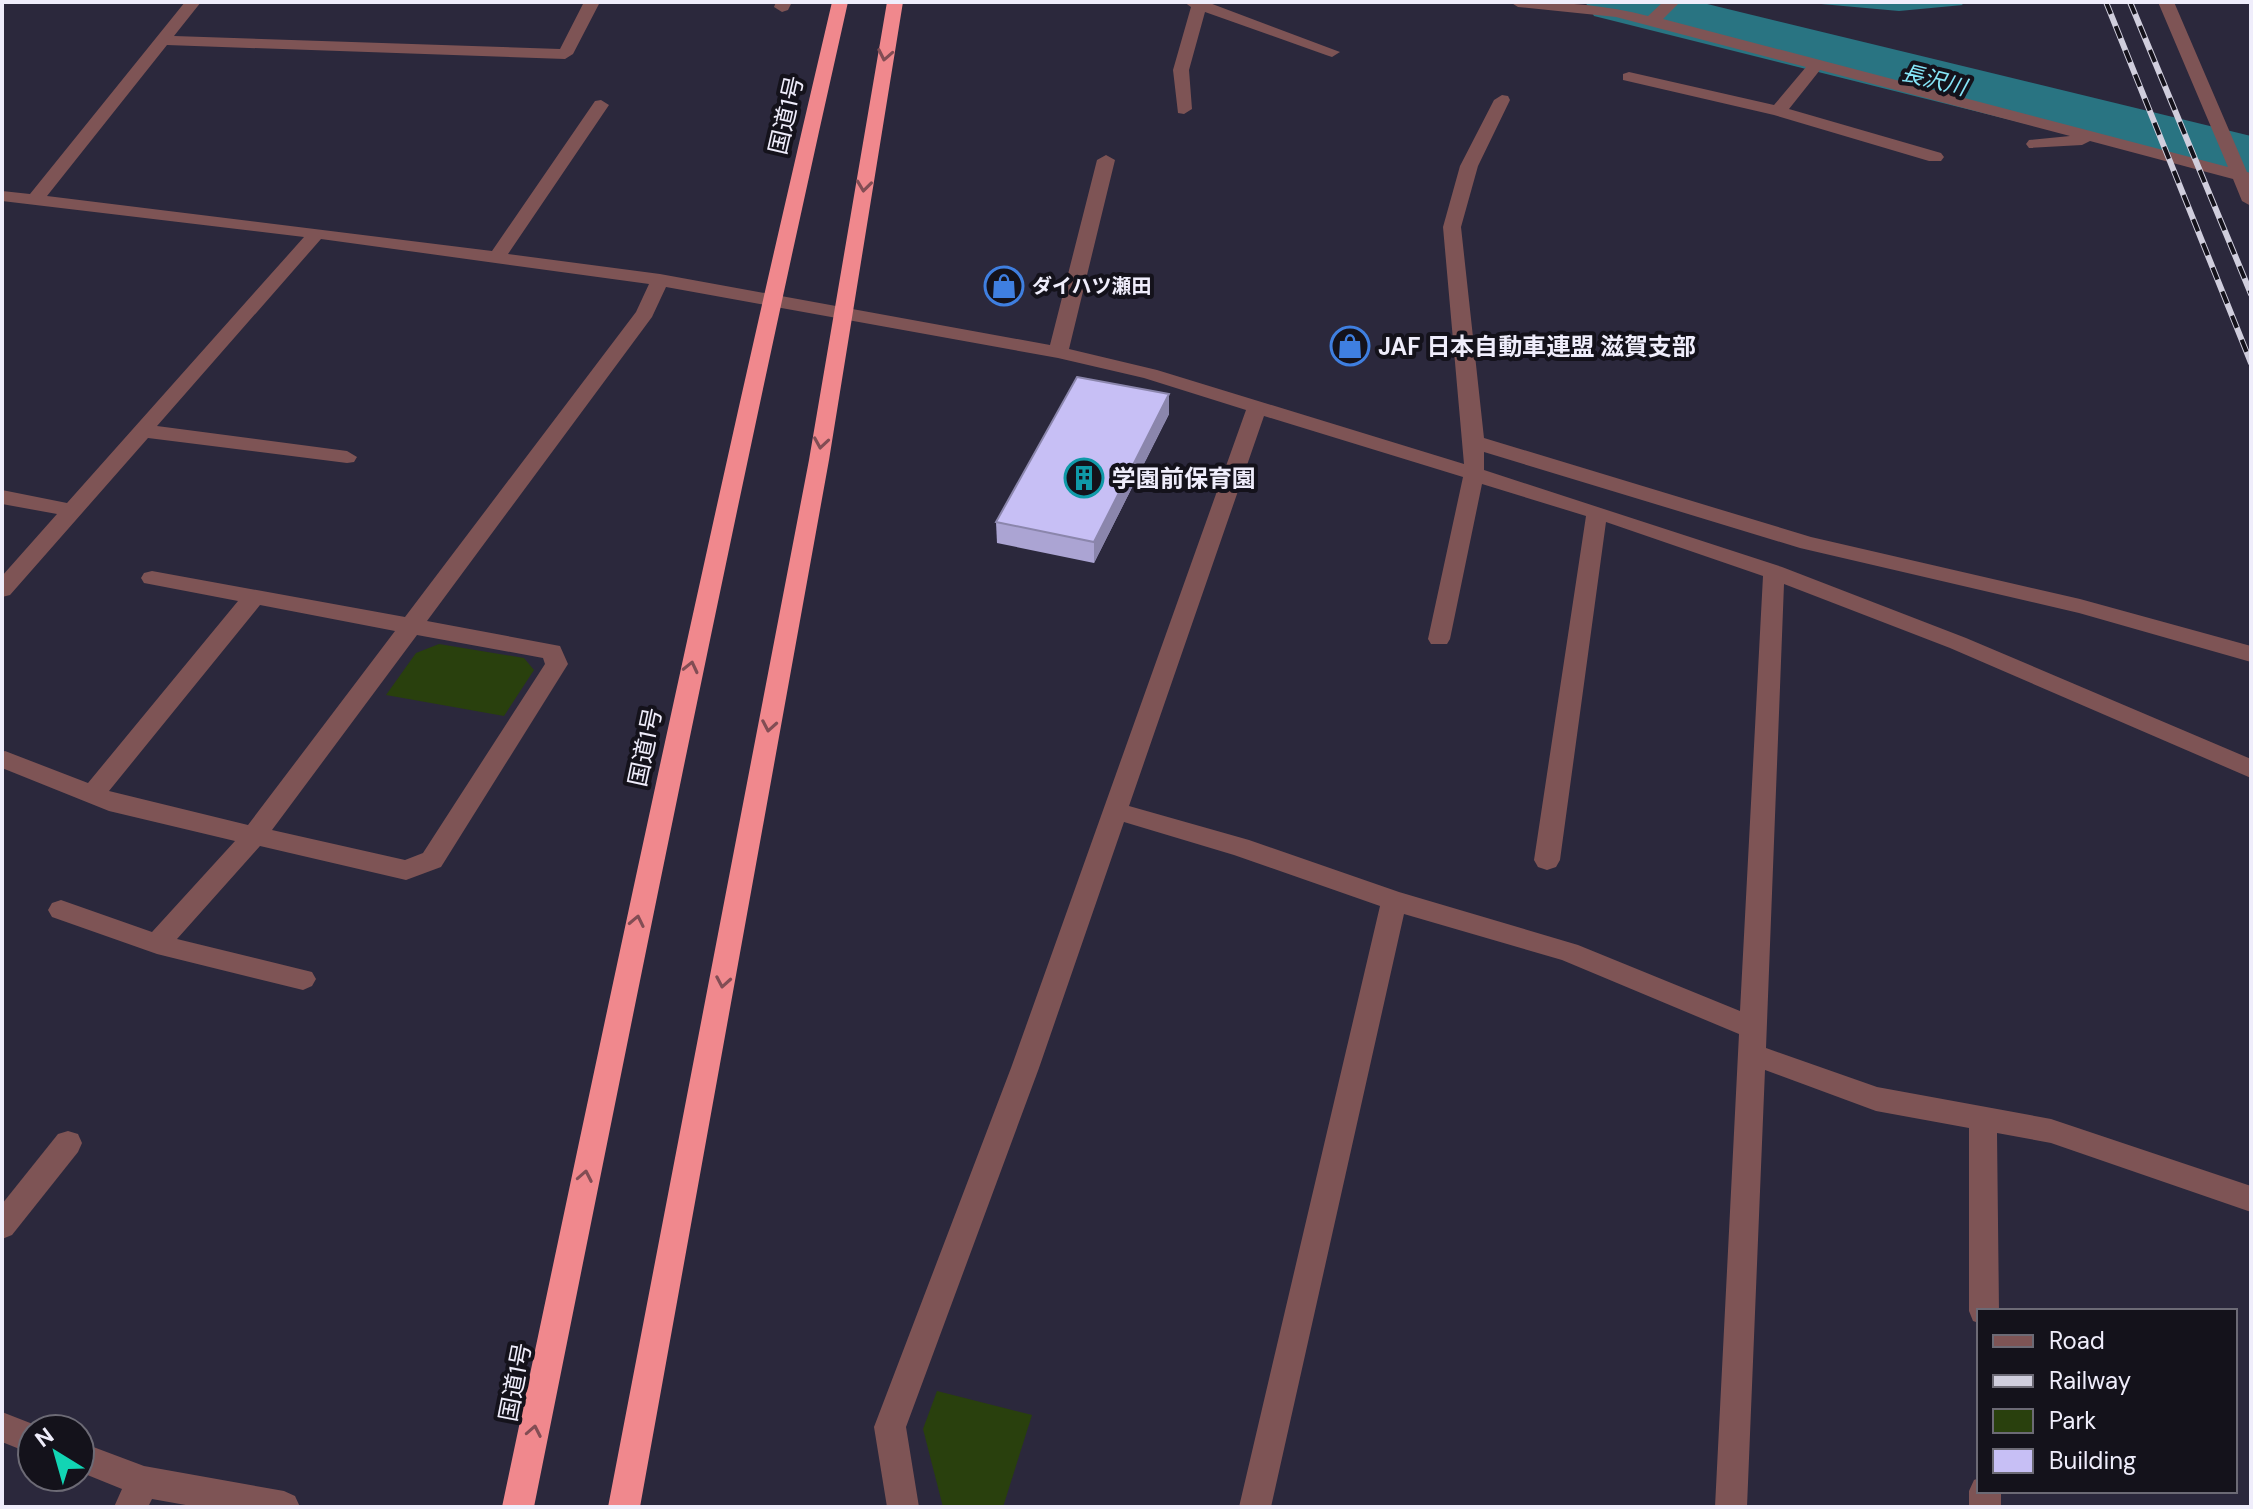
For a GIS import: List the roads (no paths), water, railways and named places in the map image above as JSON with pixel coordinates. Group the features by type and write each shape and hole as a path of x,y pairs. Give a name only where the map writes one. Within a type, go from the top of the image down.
{"highway":[{"name":"国道1号","path":"518,1507 679,724 840,2"},
{"path":"624,1507 855,258 875,109 895,2"}],"street":[{"path":"34,200 193,2"},
{"path":"162,40 565,54 592,2"},
{"path":"1518,2 1616,12 2244,175"},
{"path":"1653,21 1672,2"},
{"path":"2166,2 2244,175 2251,201"},
{"path":"1184,109 1181,70 1195,3 1332,52"},
{"path":"1778,111 1815,66"},
{"path":"1629,77 1778,111 1935,157"},
{"path":"1439,639 1474,474 1474,442 1452,227 1469,166 1502,100"},
{"path":"497,257 601,105"},
{"path":"2035,144 2101,138"},
{"path":"1058,352 1106,160"},
{"path":"2,196 317,233 660,280 1058,352 1150,374 1597,512 1774,572 1958,643 2251,769"},
{"path":"2,590 317,233"},
{"path":"157,944 254,836 645,313 660,280"},
{"path":"903,1507 890,1427 1025,1068 1257,407"},
{"path":"144,431 347,457"},
{"path":"1474,442 1808,543 2080,606 2251,654"},
{"path":"2,497 74,511"},
{"path":"1547,860 1597,512"},
{"path":"1731,1507 1774,572"},
{"path":"5,760 118,805 406,870 432,860 557,664 552,652 152,578"},
{"path":"92,795 255,596"},
{"path":"1116,811 1240,847 1394,901 1569,952 1876,1099 2051,1131 2251,1199"},
{"path":"1255,1507 1394,901"},
{"path":"61,910 157,944 303,979"},
{"path":"1983,1118 1984,1309"},
{"path":"2,1226 68,1143"},
{"path":"96,1468 137,1495 284,1507"}],"waterway":[{"name":"長沢川","path":"1617,2 2251,158"}],"railway":[{"path":"2106,2 2251,363"},
{"path":"2130,2 2251,294"}],"place":[{"name":"ダイハツ瀬田","path":"1004,286"},
{"name":"JAF 日本自動車連盟 滋賀支部","path":"1350,346"},
{"name":"学園前保育園","path":"1084,478"}]}
